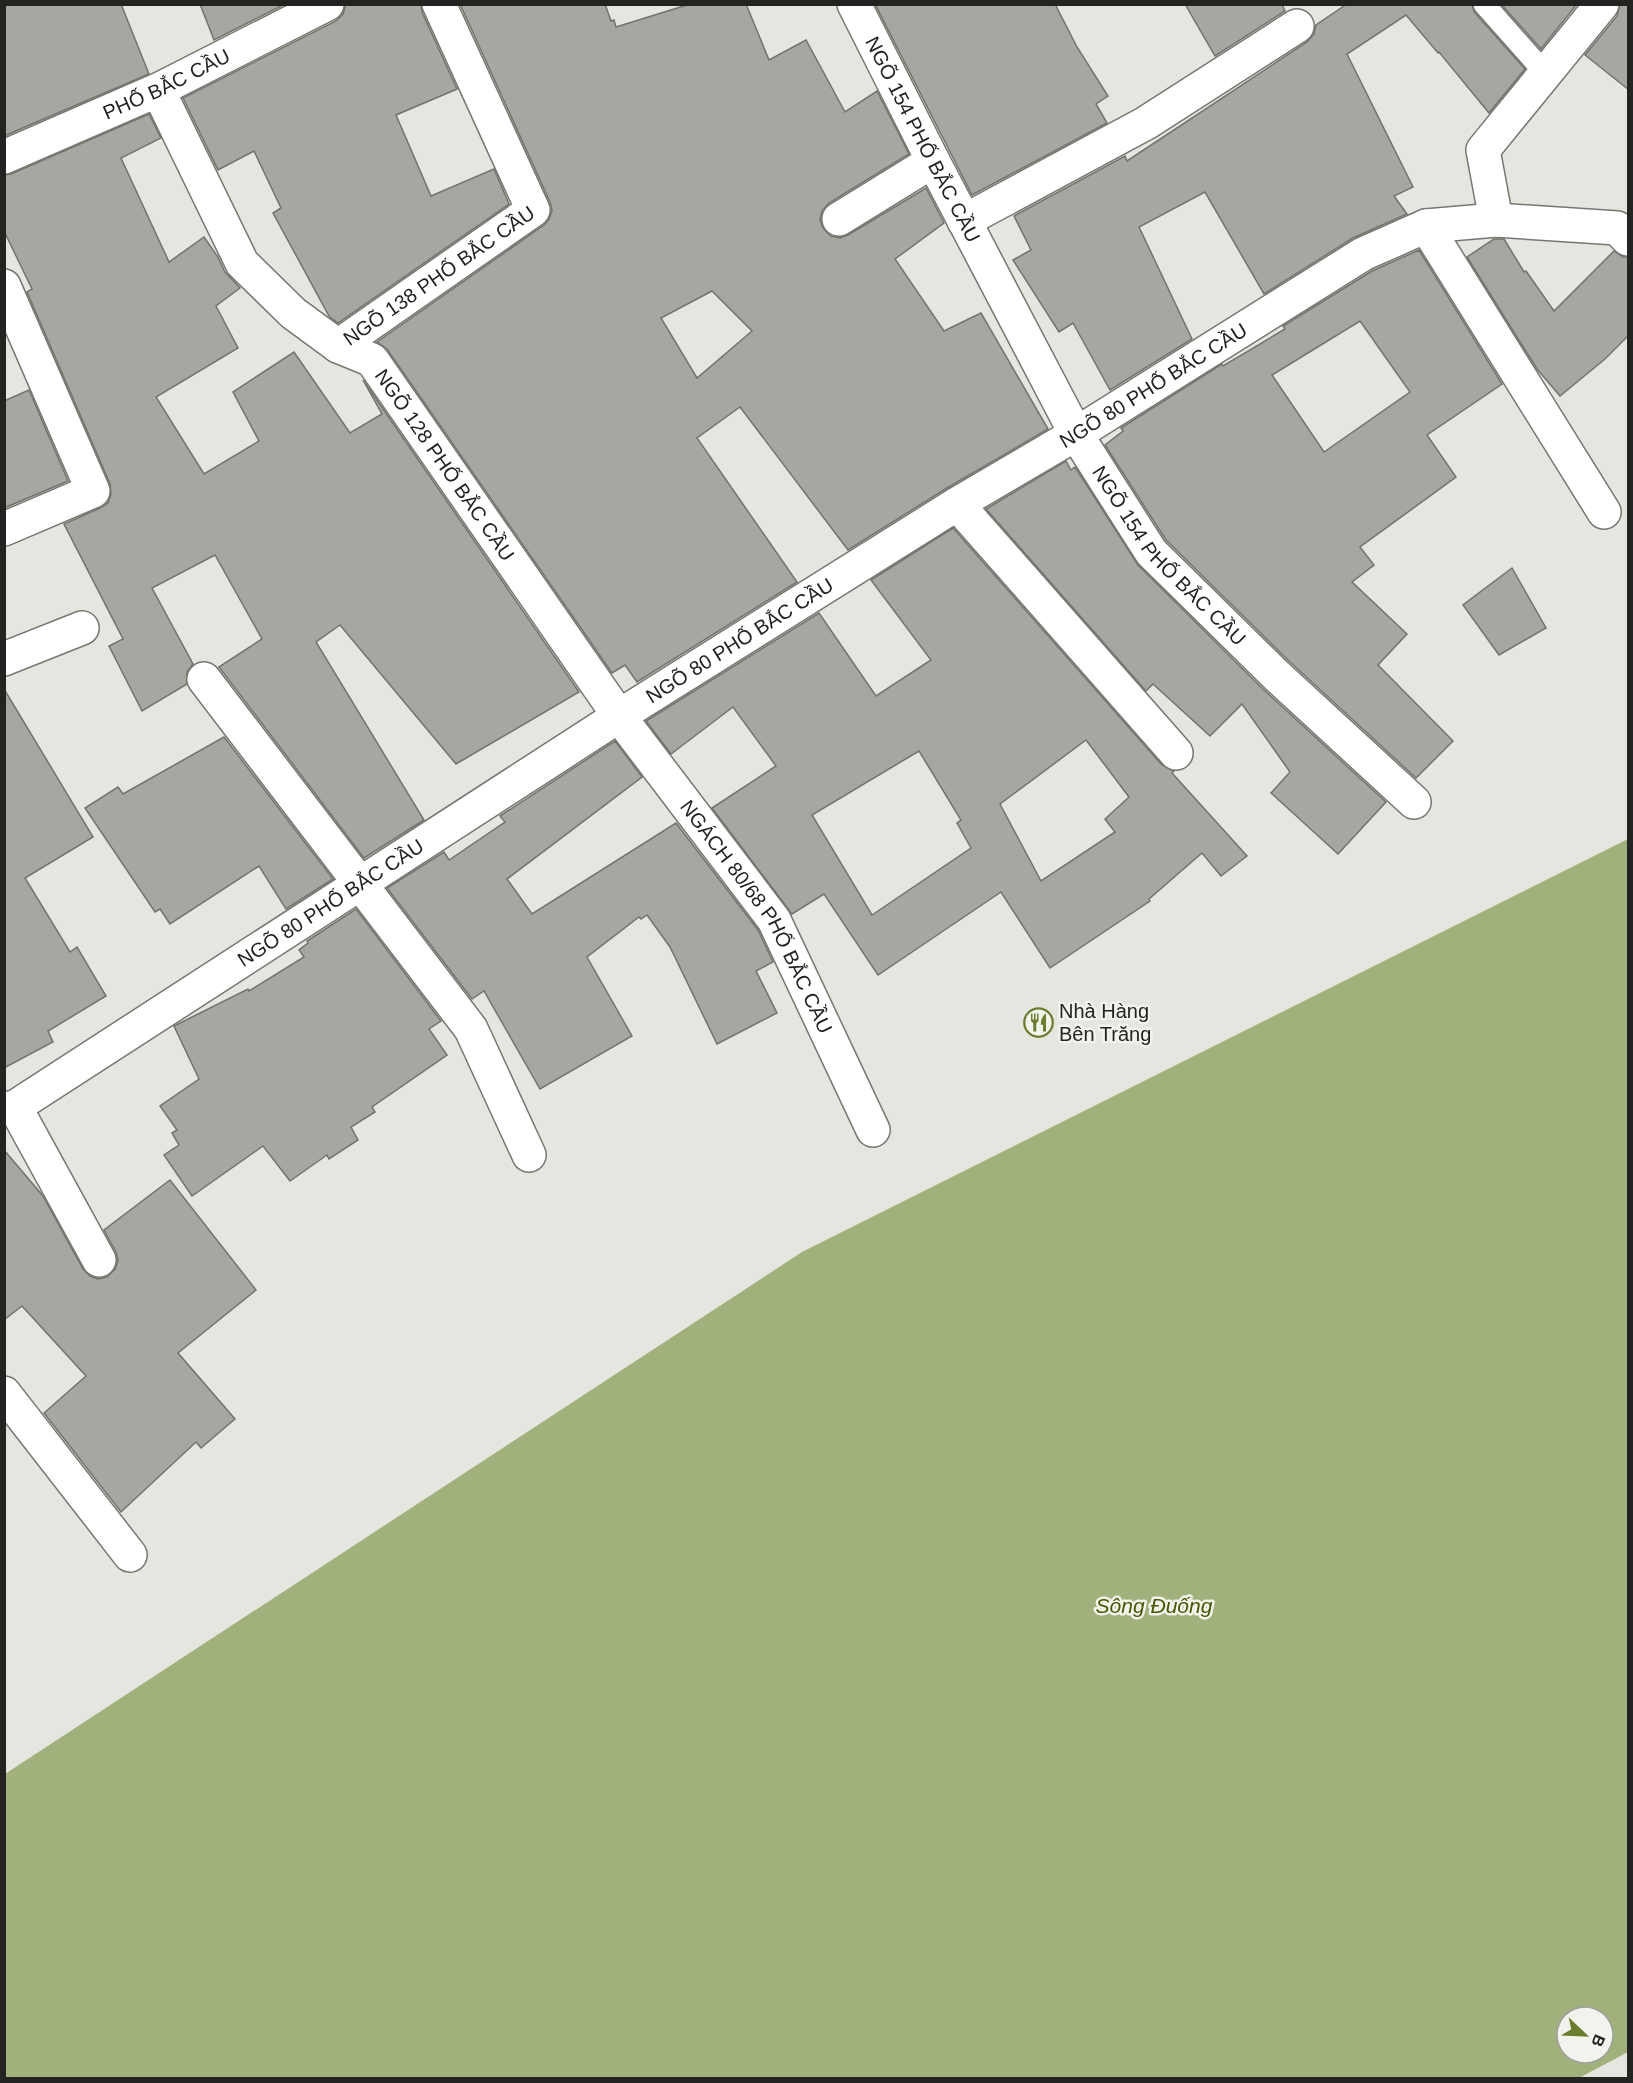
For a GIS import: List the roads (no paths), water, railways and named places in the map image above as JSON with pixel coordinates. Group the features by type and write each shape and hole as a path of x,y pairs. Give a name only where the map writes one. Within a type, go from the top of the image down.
{"street":[{"name":"PHỐ BẮC CẦU","path":"4,157 158,90 327,4"},
{"name":"NGÕ 138 PHỐ BẮC CẦU","path":"338,346 533,210 439,4"},
{"name":"NGÕ 154 PHỐ BẮC CẦU","path":"854,4 933,161 1076,434 1151,552 1277,676 1414,802"},
{"path":"1496,220 1482,150 1602,4"},
{"path":"964,221 1146,123 1297,26"},
{"name":"NGÕ 128 PHỐ BẮC CẦU","path":"158,90 242,263 293,313 338,346 372,360 619,716"},
{"path":"839,219 933,161"},
{"name":"NGÕ 80 PHỐ BẮC CẦU","path":"10,1108 619,716 1363,254 1426,226 1496,220 1617,228 1629,239"},
{"path":"1426,226 1604,512"},
{"path":"4,286 93,491 4,529"},
{"path":"957,504 1176,753"},
{"path":"4,659 82,628"},
{"path":"204,679 471,1029 529,1155"},
{"name":"NGÁCH 80/68 PHỐ BẮC CẦU","path":"619,716 774,920 873,1130"},
{"path":"10,1108 99,1260"},
{"path":"4,1393 130,1555"}],"lane":[{"path":"1484,4 1545,73"}],"water":[{"name":"Sông Đuống","path":"1628,839 1628,2052 1615,2059 1615,2005 1555,2005 1555,2065 1604,2065 1579,2078 5,2078 5,1774 802,1252"}],"place":[{"name":"Nhà Hàng Bên Trăng","path":"1038,1022"}]}
